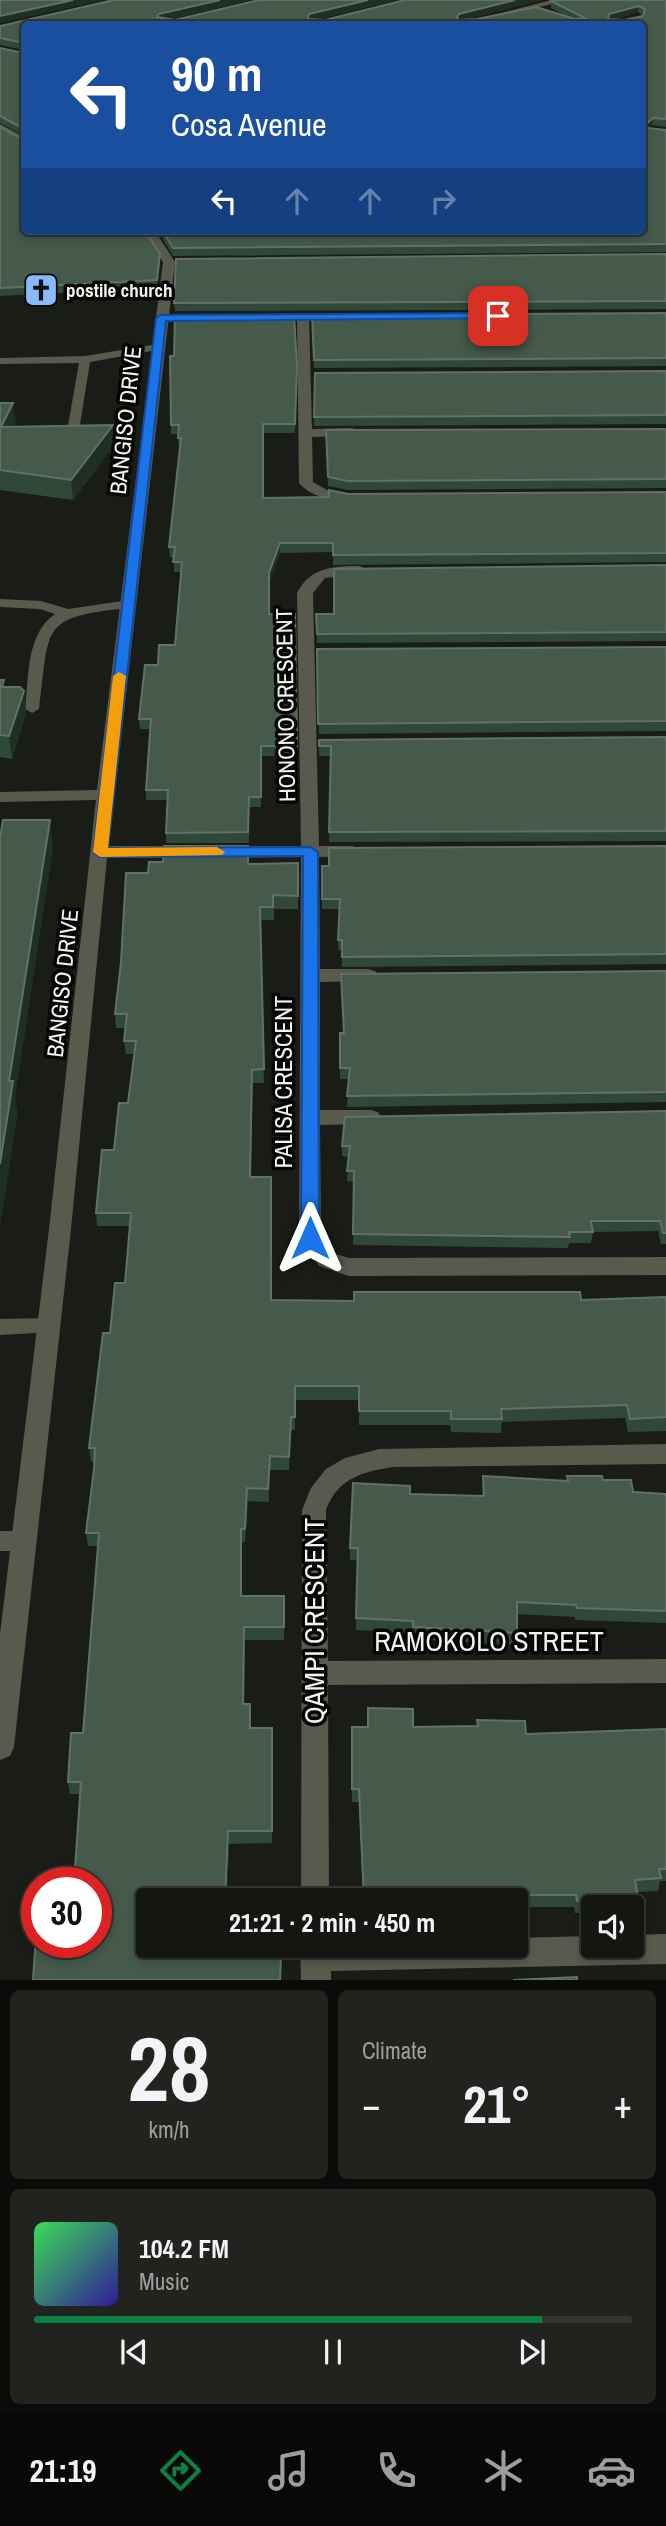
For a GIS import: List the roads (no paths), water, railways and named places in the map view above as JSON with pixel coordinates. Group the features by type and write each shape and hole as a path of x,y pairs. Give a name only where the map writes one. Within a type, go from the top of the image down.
{"street":[{"path":"512,0 556,16"},
{"path":"477,21 563,0"},
{"path":"0,127 21,139"},
{"name":"BANGISO DRIVE","path":"0,1747 61,1217 105,795 158,347 168,318 176,261 153,235"},
{"path":"303,317 313,375 304,433 303,475 311,489 348,497 376,497"},
{"path":"304,433 360,432"},
{"name":"HONONO CRESCENT","path":"310,852 316,742 315,650 305,593 308,584 327,572 370,570"},
{"path":"0,797 105,795"},
{"path":"100,852 365,851"},
{"name":"PALISA CRESCENT","path":"310,852 310,1238 327,1260 349,1267 666,1266"},
{"path":"310,976 392,975"},
{"path":"309,1118 391,1117"},
{"name":"QAMPI CRESCENT","path":"315,1888 314,1510 320,1489 339,1471 359,1462 393,1457 666,1454"},
{"name":"RAMOKOLO STREET","path":"313,1673 666,1671"},
{"path":"316,1961 666,1949"}],"lane":[{"path":"0,361 85,359 158,347"},
{"path":"72,437 85,359"},
{"path":"0,603 41,606 64,612 129,604"},
{"path":"32,709 44,629 50,621 64,612"},
{"path":"0,1327 47,1326"},
{"path":"0,1541 23,1541"}],"place":[{"name":"postile church","path":"41,290"}]}
